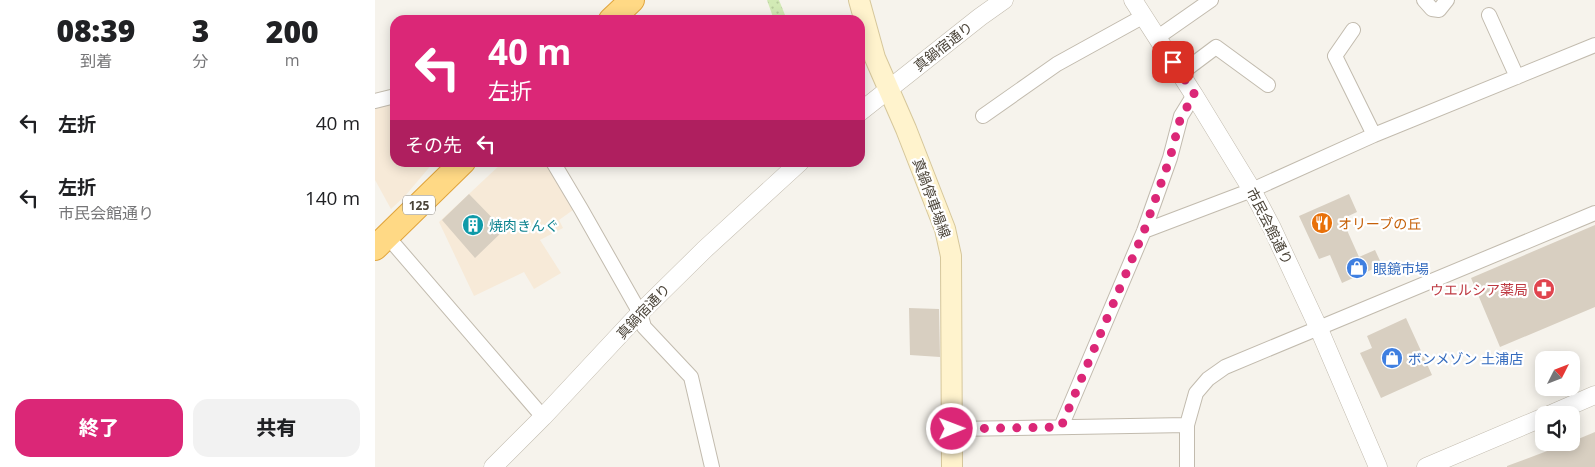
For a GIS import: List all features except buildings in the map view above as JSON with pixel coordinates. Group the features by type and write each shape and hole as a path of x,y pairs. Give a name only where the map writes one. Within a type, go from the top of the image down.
{"highway":[{"path":"616,15 632,0"},
{"name":"125","path":"381,242 458,167"}],"main road":[{"name":"真鍋停車場線","path":"859,0 863,15"},
{"name":"真鍋停車場線","path":"865,22 875,58 906,129 941,220 951,256 952,467"}],"street":[{"name":"真鍋宿通り","path":"865,108 1004,0"},
{"name":"市民会館通り","path":"1133,0 1195,95 1252,190 1272,228 1319,329 1378,467"},
{"path":"1157,37 1211,0"},
{"path":"1424,0 1432,9 1439,10 1447,0"},
{"path":"1489,15 1517,77"},
{"path":"983,116 1057,64 1144,16"},
{"path":"1353,30 1335,56 1374,136"},
{"path":"1144,231 1252,190 1374,136 1595,45"},
{"path":"1181,74 1216,47 1268,85"},
{"path":"1061,427 1144,231 1170,158 1181,116 1195,95"},
{"path":"375,100 390,97"},
{"path":"556,167 640,313 644,327 691,377 712,467"},
{"name":"真鍋宿通り","path":"493,467 543,417 640,313 704,250 795,167"},
{"path":"1187,467 1187,425 1196,393 1208,379 1225,367 1595,213"},
{"path":"381,242 543,417"},
{"path":"1571,406 1595,396"},
{"path":"1426,467 1535,421"},
{"path":"952,429 1187,425"}],"shaded area":[{"path":"390,104 390,167 430,167 405,196 391,209 375,180 375,108"},
{"path":"498,167 547,167 573,210 559,220 563,228 540,240 561,273 534,289 524,272 474,296 439,222"}],"green space":[{"path":"767,0 779,0 785,15 772,15"}],"place":[{"name":"オリーブの丘","path":"1322,223"},
{"name":"焼肉きんぐ","path":"473,225"},
{"name":"眼鏡市場","path":"1357,268"},
{"name":"ウエルシア薬局","path":"1544,289"},
{"name":"ボンメゾン 土浦店","path":"1392,358"}],"route":[{"path":"952,429 1061,427 1144,231 1170,158 1181,116 1195,95 1173,62"}]}
